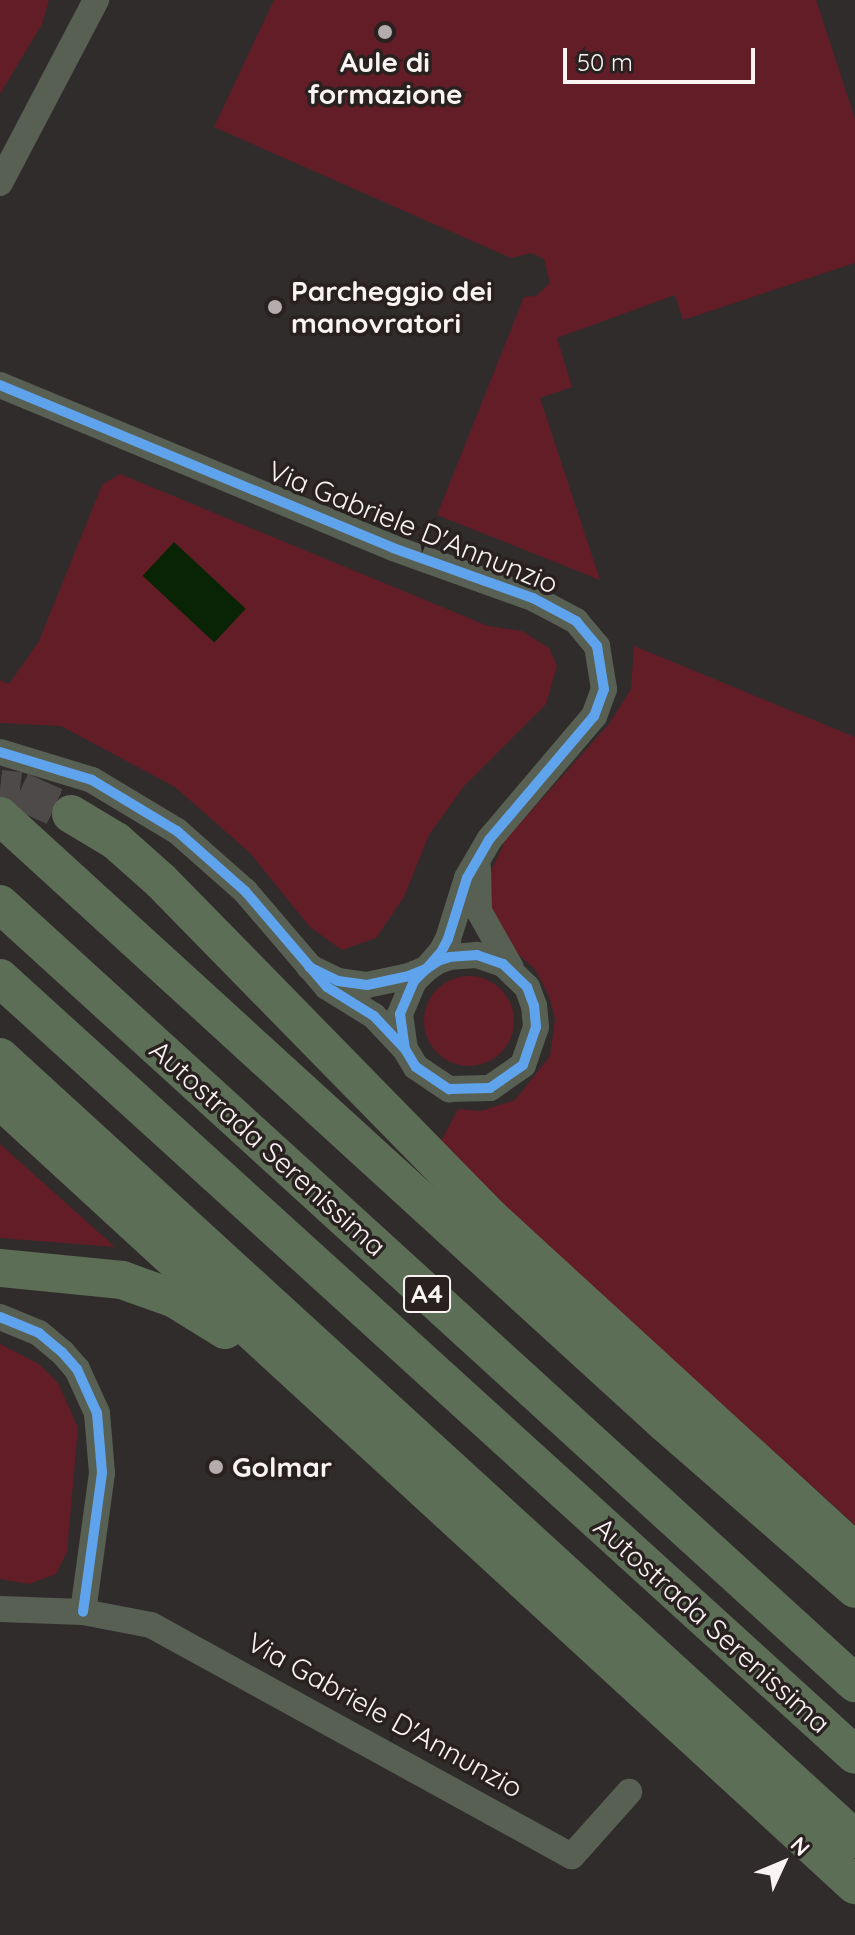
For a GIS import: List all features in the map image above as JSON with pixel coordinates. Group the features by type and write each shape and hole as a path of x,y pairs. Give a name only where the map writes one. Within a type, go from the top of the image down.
{"highway":[{"path":"71,814 116,841 161,881 457,1186 855,1551"},
{"name":"A4","path":"6,821 665,1423 855,1589"},
{"name":"Autostrada Serenissima","path":"0,904 855,1683"},
{"name":"Autostrada Serenissima","path":"0,978 855,1755"},
{"path":"0,1057 855,1839"},
{"path":"0,1100 855,1885"},
{"path":"0,1268 122,1280 198,1312 477,1538"},
{"path":"665,1423 855,1608"}],"street":[{"path":"0,183 96,0"},
{"name":"Via Gabriele D'Annunzio","path":"0,385 393,548 533,598 588,632 604,668 604,689 594,716 506,816 478,860 448,939 426,969"},
{"path":"0,752 92,780 177,831 229,874 309,967 341,999 374,1016 405,1049 416,1067 449,1089 480,1090 508,1079 528,1056 536,1027 527,987 514,972 479,911 478,860"},
{"path":"309,967 338,981 367,985 426,969 450,957 477,955 514,972"},
{"path":"405,1049 400,1023 405,997 426,969"},
{"path":"0,1317 39,1333 62,1352 77,1369 97,1413 102,1473 83,1612"},
{"name":"Via Gabriele D'Annunzio","path":"0,1609 83,1612 151,1625 205,1651 572,1856 629,1792"}],"shaded area":[{"path":"0,0 49,0 42,24 0,94"},
{"path":"274,0 816,0 855,119 855,263 683,320 675,295 557,338 572,387 540,398 600,580 437,515 524,297 536,296 550,283 544,259 531,253 511,258 214,127"},
{"path":"120,474 488,626 522,631 549,648 557,666 546,704 464,786 429,835 404,897 376,938 342,950 310,927 250,853 175,787 61,726 0,723 0,680 9,684 39,641 102,485"},
{"path":"174,542 246,609 214,642 143,576"},
{"path":"634,646 855,737 855,1525 438,1147 458,1109 481,1111 515,1100 550,1056 555,1019 549,996 535,969 506,944 490,915 489,875 506,839 609,724 631,689"},
{"path":"469,976 486,979 501,989 511,1004 514,1021 511,1038 501,1053 486,1063 469,1066 452,1063 437,1053 427,1038 424,1021 427,1004 437,989 452,979"},
{"path":"0,1144 115,1247 0,1238"},
{"path":"0,1344 39,1364 58,1383 78,1428 67,1552 56,1574 29,1584 0,1579"}],"tunnel":[{"path":"0,789 20,791 71,814"}],"cycle path":[{"path":"0,385 393,548 533,598 576,621 597,646 604,689 594,716 489,840 467,878 448,939 441,952 426,969 414,981 400,1014 405,1049 416,1067 449,1089 490,1088 523,1065 536,1027 534,1006 527,987 503,964 477,955 450,957 438,961 426,969 409,976 367,985 338,981 309,967"},
{"path":"0,752 92,780 177,831 245,891 327,987 374,1016 404,1048"},
{"path":"0,1317 39,1333 62,1352 77,1369 97,1413 102,1473 83,1612"}],"place":[{"name":"Aule di formazione","path":"385,32"},
{"name":"Parcheggio dei manovratori","path":"275,307"},
{"name":"Golmar","path":"216,1467"}]}
